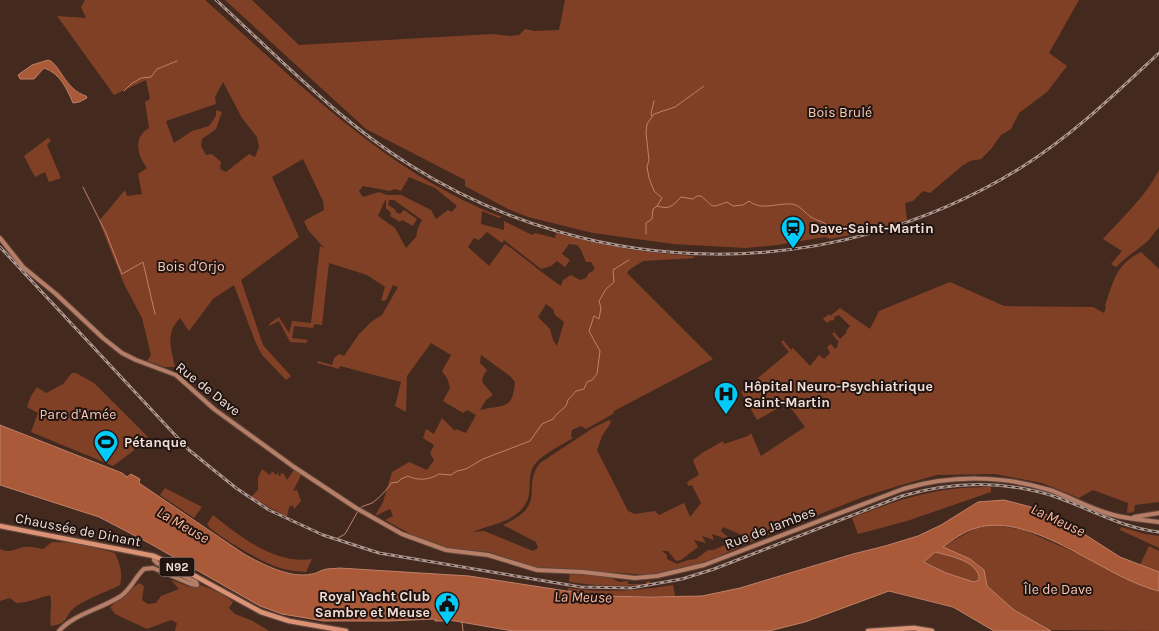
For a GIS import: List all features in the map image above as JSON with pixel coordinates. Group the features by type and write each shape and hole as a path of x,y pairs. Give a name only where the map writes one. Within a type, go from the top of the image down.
{"main road":[{"name":"Rue de Dave","path":"1,240 23,267 113,346 136,360 176,375 214,409 300,472 387,526"},
{"name":"Rue de Jambes","path":"387,526 446,550 492,556 536,570 583,572 635,578 664,575 692,569 894,492 912,486 946,480 976,478 1023,483 1049,490 1105,512 1159,522"},
{"path":"1130,518 1159,513"},
{"name":"Chaussée de Dinant","path":"0,526 154,556 186,571 261,612 288,620 346,631"},
{"path":"58,631 66,624 121,595 134,583 144,569 153,568 196,585 196,582 157,563 154,560 154,556"},
{"path":"868,631 914,628 932,631"}],"green space":[{"name":"Bois d'Orjo","path":"85,0 205,0 309,93 381,150 420,176 460,198 502,217 499,218 482,211 481,224 504,230 504,221 532,235 535,233 555,238 556,233 626,248 693,256 695,258 643,261 627,273 713,359 614,411 613,414 586,429 581,426 572,430 571,436 573,438 548,453 535,464 530,477 529,496 522,509 505,521 473,532 484,531 533,551 538,548 536,542 503,525 526,510 532,496 532,481 540,463 593,428 609,420 611,421 610,424 602,436 597,450 628,511 635,514 655,511 659,515 684,503 690,517 701,503 692,485 688,486 687,482 699,475 693,460 723,441 724,444 748,436 751,433 761,456 805,427 787,403 757,420 741,392 789,352 781,342 783,340 791,350 793,348 810,366 819,355 824,359 830,353 827,347 831,344 835,349 838,346 839,342 832,334 834,332 840,339 850,326 839,315 827,323 823,319 829,314 830,316 840,308 870,329 879,311 950,282 1004,306 1093,307 1104,313 1110,289 1117,274 1126,262 1141,252 1159,269 1159,502 1135,505 1134,512 1127,513 1128,503 1093,490 1079,498 1042,483 995,474 937,475 863,497 750,542 713,559 687,567 646,575 608,572 609,577 619,582 628,581 628,584 646,584 646,582 650,581 650,584 630,586 569,582 570,569 534,567 489,552 448,548 414,536 385,520 393,516 390,509 375,516 383,502 392,472 409,462 427,470 434,460 430,453 434,445 423,438 426,429 434,434 442,418 455,431 456,429 466,433 476,415 467,410 463,413 443,401 450,388 448,380 442,371 451,355 431,343 407,376 406,412 395,406 401,382 340,366 339,369 317,363 318,361 332,365 334,358 339,354 344,356 359,334 371,322 382,315 398,287 393,285 386,300 381,301 385,287 367,275 329,263 322,325 314,324 313,328 294,326 292,338 308,340 306,343 290,342 279,321 269,326 270,323 279,317 289,333 292,321 311,323 320,246 324,248 308,230 304,221 324,210 323,201 303,159 272,177 299,237 241,280 263,345 291,376 286,380 262,355 234,285 213,299 189,331 180,318 175,324 170,341 175,367 165,367 147,361 151,355 142,318 124,284 99,221 125,190 127,196 142,194 138,174 147,168 141,158 138,146 141,136 149,128 145,102 150,99 146,80 114,95 57,16 86,18 81,7","holes":["223,82 242,118 257,137 259,147 255,157 249,154 226,172 220,169 221,162 212,154 206,155 201,146 202,139 216,129 222,112 216,110 216,116 209,126 192,131 174,143 166,121 216,104 215,97","409,177 435,188 457,206 452,212 448,210 436,219 431,210 401,195 387,195 379,192 363,197 359,191 363,186 390,191 395,189 401,191","385,200 386,208 391,213 390,216 400,222 402,220 413,226 417,219 404,210 400,214 395,212 396,210 388,205 389,200 394,200 422,220 416,237 406,248 395,228 378,216","487,232 502,243 504,240 541,269 551,266 557,261 565,267 570,260 562,254 569,244 577,245 586,262 591,262 594,270 586,278 580,280 571,275 563,280 561,286 505,244 489,266 468,247 474,238 479,240","546,304 564,322 557,346 550,329 538,317","481,355 510,376 515,382 514,391 512,398 506,405 480,410 486,400 493,395 482,382 487,370 480,363","723,527 742,535 740,539 713,550 708,550 696,559 677,564 667,559 667,555 662,551 668,551 676,561 681,560 698,547 694,540 706,543 702,536 714,540 712,534 724,538 728,537 721,531"]},
{"name":"Bois Brulé","path":"225,0 252,0 299,45 493,34 509,36 519,35 525,29 535,31 559,30 565,0 1079,0 1049,53 1067,66 1047,92 1019,113 1011,129 1001,135 981,159 970,161 962,166 930,193 923,191 913,201 905,203 907,220 869,231 830,239 825,237 746,248 673,244 593,233 528,217 508,209 465,186 465,180 366,129"},
{"path":"48,138 51,140 47,145 61,178 49,182 45,172 35,177 24,156"},
{"path":"1159,170 1159,227 1148,241 1116,267 1111,264 1122,251 1103,239 1141,197"},
{"name":"Parc d'Amée","path":"72,373 76,373 94,383 148,437 143,438 133,451 113,466 31,432 38,413 27,407 37,387 46,393 63,384"},
{"path":"262,469 270,475 272,471 276,475 279,471 278,475 284,474 287,480 294,470 301,475 293,491 297,490 301,501 294,509 293,505 289,507 287,517 251,497 258,490 258,478"},
{"path":"991,487 991,492 907,521 858,534 852,518 920,495 953,489"},
{"path":"165,488 202,507 194,518 160,495"},
{"path":"213,515 246,540 272,553 298,560 312,559 306,572 276,567 217,534 207,524"},
{"name":"Île de Dave","path":"996,525 1024,530 1083,556 1144,587 1159,591 1159,631 1047,630 1014,610 987,586 984,570 970,559 942,547 976,528"},
{"path":"1121,527 1159,536 1159,548 1120,530"},
{"path":"52,542 78,543 115,553 120,565 121,576 120,585 78,605 63,622 51,626 50,595 26,602 16,603 10,598 0,601 0,549 10,551 30,547 43,549"},
{"path":"1149,546 1159,551 1159,572 1140,565"},
{"path":"935,552 963,560 975,568 979,580 974,582 946,573 924,561"},
{"path":"171,580 190,587 201,585 223,594 233,602 229,608 235,614 253,621 269,631 175,631 177,623 171,620 147,629 115,614 110,607 139,583 144,586 142,600 148,604 156,603 161,596 179,589"},
{"path":"673,585 675,596 598,596 568,592 568,588 621,591"}],"water":[{"path":"48,60 56,66 73,88 87,98 73,103 59,78 50,70 44,68 34,79 20,79 18,75 32,65"},
{"name":"La Meuse","path":"0,425 122,473 127,477 131,474 140,479 139,483 244,554 286,573 315,574 322,570 339,568 469,576 599,596 650,597 702,596 740,588 918,536 941,525 978,502 1004,500 1031,507 1081,532 1120,557 1159,572 1159,591 1138,584 1044,537 1021,529 998,525 972,529 943,547 970,559 984,570 987,586 1014,610 1051,631 994,631 953,607 889,591 805,622 769,631 513,631 449,620 435,621 435,619 324,621 282,614 260,606 99,517 0,485","holes":["935,552 963,560 975,568 979,580 974,582 946,573 924,562"]}],"waterway":[{"path":"124,91 141,78 151,77 157,69 177,61"},
{"path":"657,206 662,198 654,191 649,178 647,167 649,160 647,124 654,114 675,107 704,86"},
{"path":"652,116 654,101"},
{"path":"83,187 106,233 122,274 143,262 155,314"},
{"path":"646,234 646,223 652,219 653,209 657,206 668,207 681,197 693,199 697,196 701,196 713,206 727,202 733,206 743,205 749,201 759,206 794,204 811,217 828,226 841,230 860,228"},
{"path":"360,508 372,503 391,483 398,482 408,476 415,479 423,479 432,478 439,474 451,475 483,459 530,441 542,424 553,419 566,406 568,400 576,391 584,389 587,382 592,380 597,374 600,351 589,331 594,316 599,319 601,308 599,301 606,289 614,282 613,270 629,260"},
{"path":"338,538 345,534 358,511"},
{"path":"462,622 463,631"}],"railway":[{"path":"216,0 309,87 358,129 410,165 482,204 558,232 636,248 716,254 795,249 873,233 949,205 1041,155 1093,113 1159,53"},
{"path":"0,247 189,450 236,488 269,510 323,535 379,553 581,587 631,588 682,579 714,569 902,496 941,487 961,485 1000,486 1039,492 1059,498 1120,523 1159,532"}],"place":[{"name":"Dave-Saint-Martin","path":"793,249"},
{"name":"Hôpital Neuro-Psychiatrique Saint-Martin","path":"726,415"},
{"name":"Pétanque","path":"106,463"},
{"name":"Royal Yacht Club Sambre et Meuse","path":"447,625"}]}
